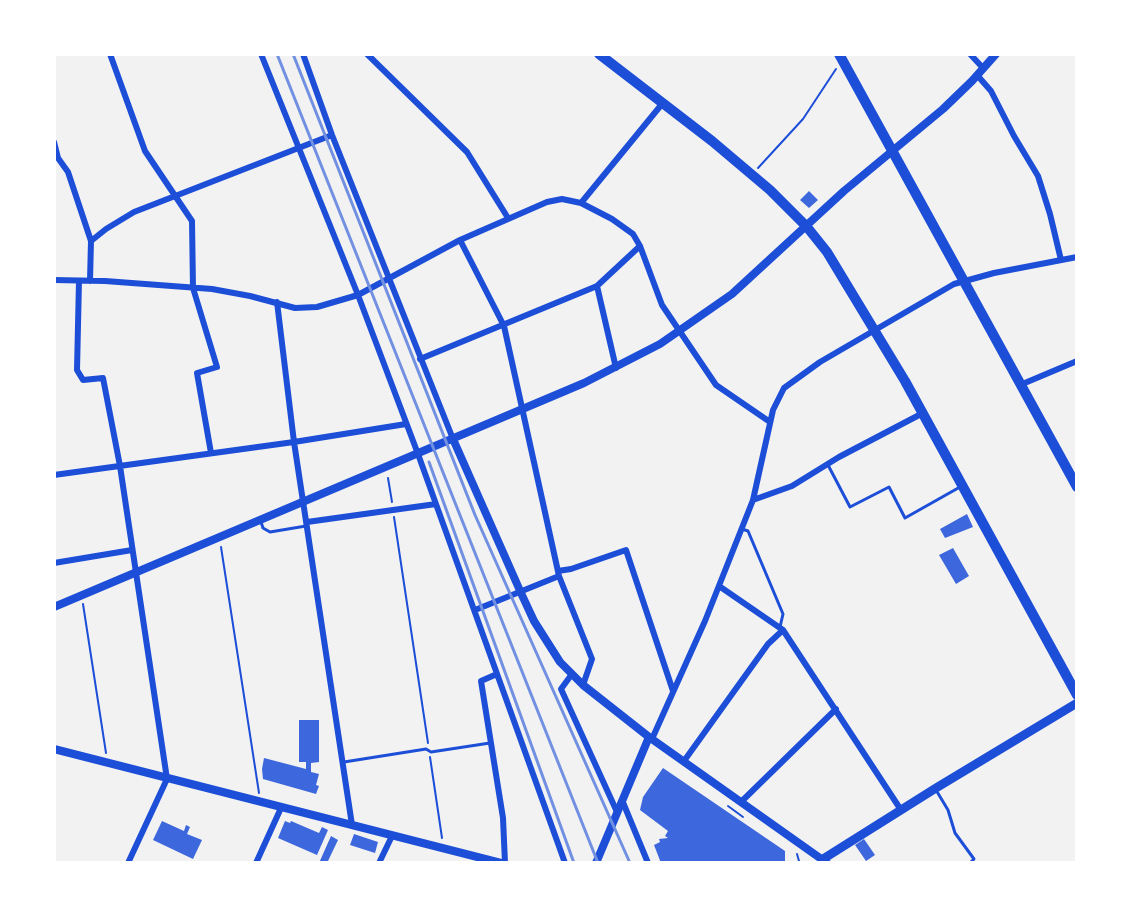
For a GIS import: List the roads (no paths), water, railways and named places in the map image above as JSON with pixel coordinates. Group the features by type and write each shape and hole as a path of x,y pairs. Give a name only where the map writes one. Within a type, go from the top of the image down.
{"main road":[{"path":"599,54 752,174 807,227 833,260 922,412 1077,694"},
{"path":"838,54 1077,487"},
{"path":"823,862 936,788 1077,703"}],"street":[{"path":"110,54 145,151 192,221 193,288 217,367 197,373 211,453"},
{"path":"261,54 358,295 418,454 566,863"},
{"path":"303,54 332,135 453,440 521,593 549,646 583,685 650,738 742,801 823,862"},
{"path":"367,54 467,152 508,218"},
{"path":"970,54 1038,176 1061,260"},
{"path":"54,607 524,409 616,368 679,333 732,294 844,191 943,109 996,54"},
{"path":"581,203 662,104"},
{"path":"92,241 106,229 134,212 332,135"},
{"path":"54,142 58,158 68,172 92,241 90,281"},
{"path":"54,280 193,288 250,296 295,308 317,307 358,295 460,240 547,202 562,199 581,203 612,219 633,234 640,246 662,305 716,385 770,422"},
{"path":"460,240 504,326 559,574 592,659 583,685"},
{"path":"420,359 504,326 597,285 640,246"},
{"path":"596,863 622,799 673,692 742,529 753,500 773,410 784,388 820,362 954,284 994,273 1077,257"},
{"path":"79,281 77,370 83,380 103,378 120,465 167,779 128,863"},
{"path":"597,285 616,368"},
{"path":"277,302 294,442 352,825"},
{"path":"1019,385 1077,361"},
{"path":"753,500 792,486 922,412"},
{"path":"54,475 294,442 406,423"},
{"path":"308,524 436,504"},
{"path":"54,563 132,550"},
{"path":"475,610 521,593 571,569 626,550 673,692"},
{"path":"719,586 782,629 901,810"},
{"path":"684,761 768,644 782,629"},
{"path":"54,750 352,825 468,859 503,863 503,818 481,681 497,674"},
{"path":"572,674 561,689 617,812"},
{"path":"742,801 836,709"},
{"path":"622,799 648,863"},
{"path":"255,863 281,808"},
{"path":"380,863 392,836"}],"lane":[{"path":"828,465 850,507 889,487 905,518 962,486"},
{"path":"260,520 264,528 270,532 308,524"},
{"path":"742,529 748,531 783,615 782,629"},
{"path":"342,762 426,749 429,751 490,743"},
{"path":"936,788 948,810 955,833 974,860 970,863"}],"railway":[{"path":"277,54 598,863"},
{"path":"293,54 475,515 630,863"},
{"path":"429,462 574,863"}]}
